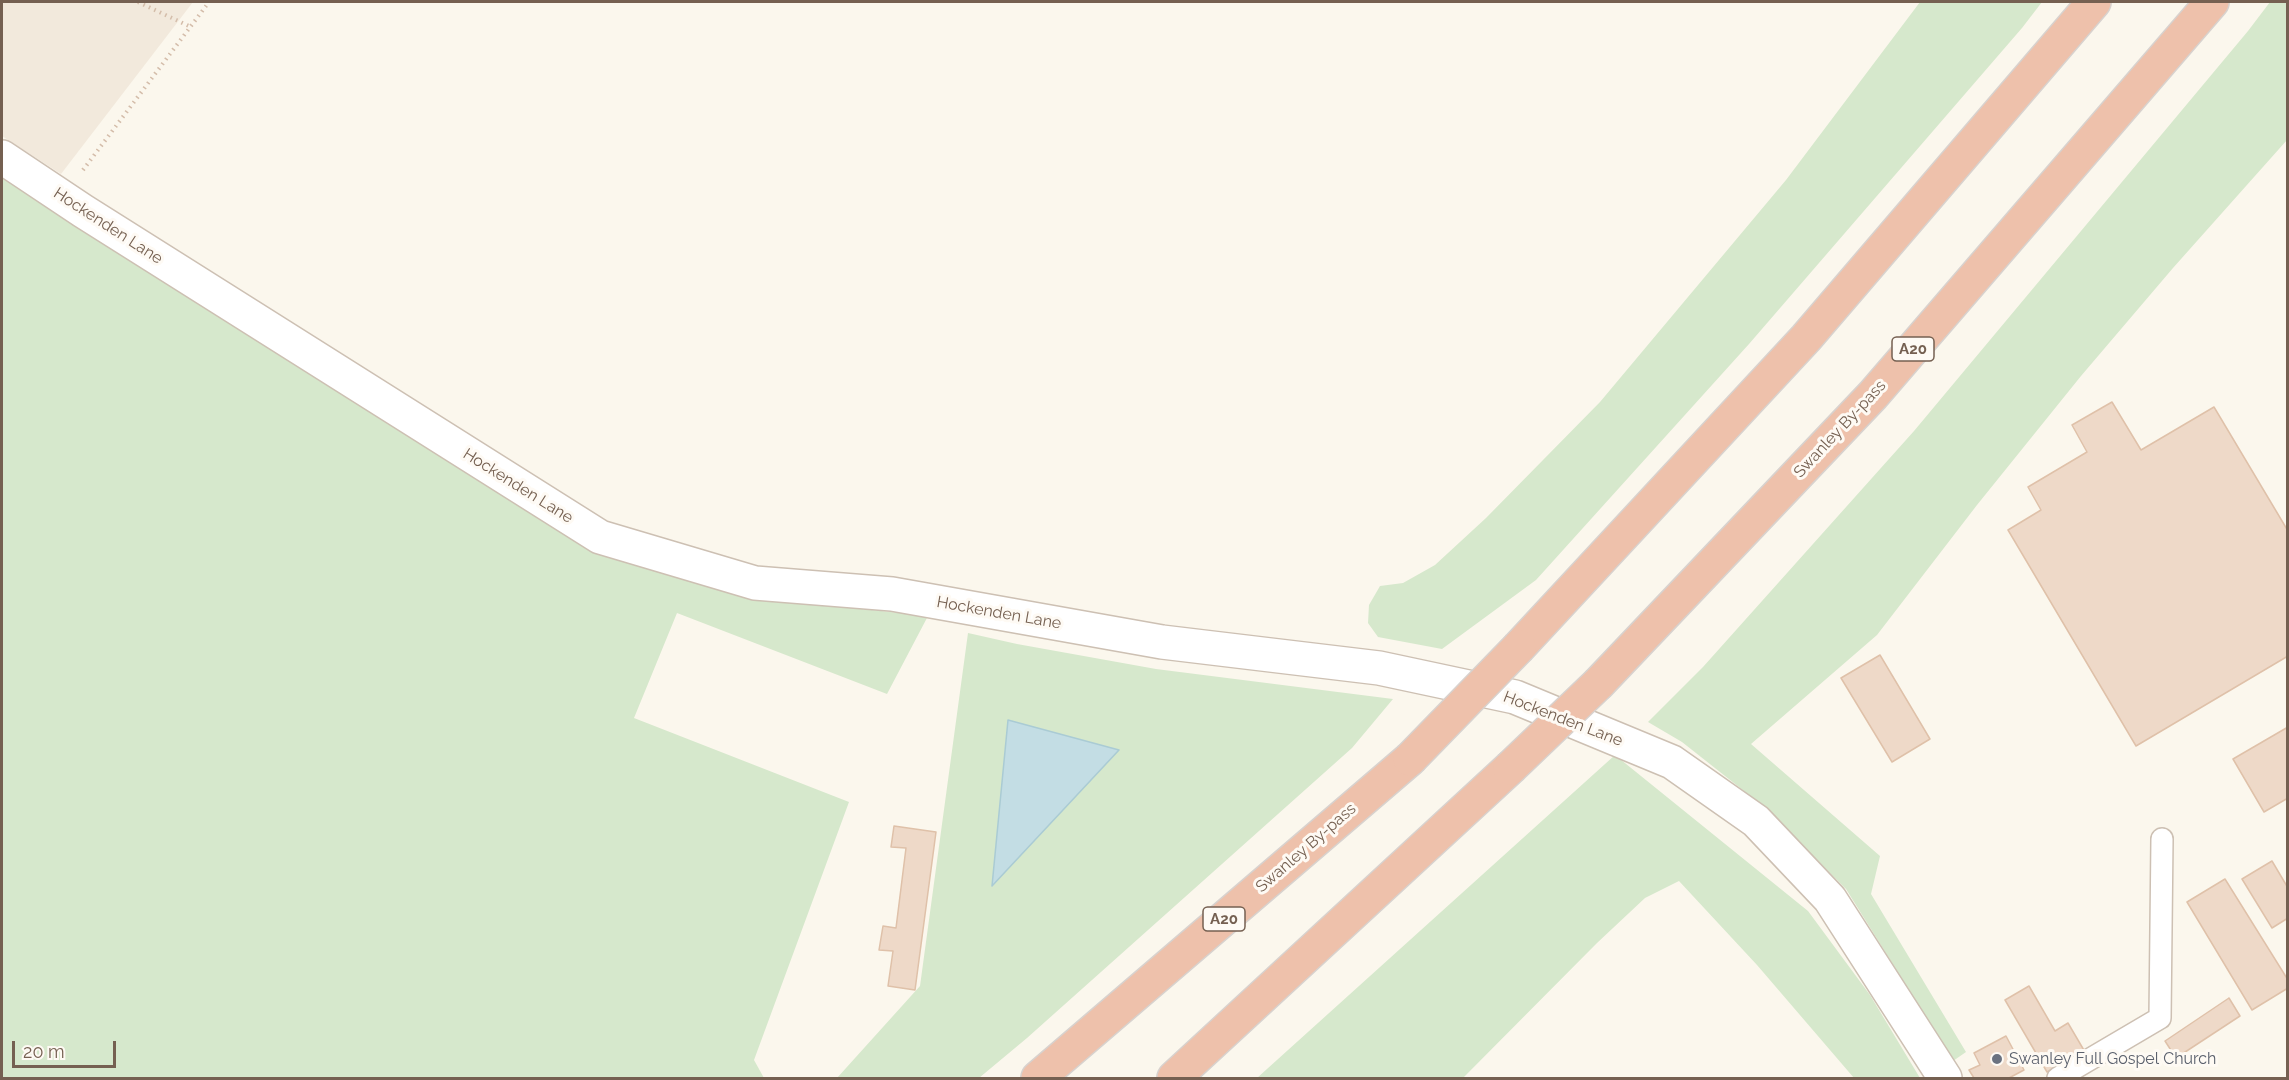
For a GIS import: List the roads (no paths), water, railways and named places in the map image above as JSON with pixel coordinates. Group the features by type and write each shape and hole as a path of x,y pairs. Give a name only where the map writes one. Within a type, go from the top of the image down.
{"highway":[{"name":"Swanley By-pass","path":"1038,1078 1410,759 1519,647 1806,338 2094,2"},
{"name":"Swanley By-pass","path":"1174,1078 1599,683 1872,395 2212,2"}],"street":[{"name":"Hockenden Lane","path":"2,157 600,537 755,583 892,594 1161,642 1379,668 1515,697 1672,762 1756,821 1830,899 1945,1078"}],"lane":[{"path":"2058,1078 2160,1018 2162,839"}],"water":[{"path":"1008,720 1119,750 992,886"}],"place":[{"name":"Swanley Full Gospel Church","path":"1997,1059"}]}
